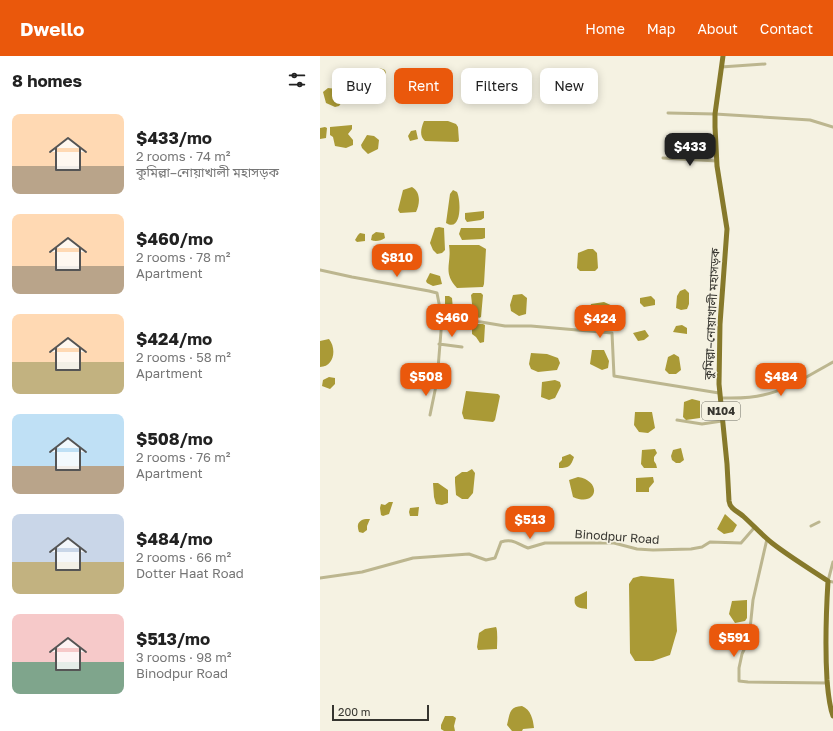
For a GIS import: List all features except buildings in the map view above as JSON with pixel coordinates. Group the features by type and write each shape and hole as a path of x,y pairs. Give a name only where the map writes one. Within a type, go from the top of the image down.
{"highway":[{"name":"কুমিল্লা–নোয়াখালী মহাসড়ক","path":"722,56 715,114 717,161 726,229 719,345 720,395 730,506 767,539 796,560 831,582"},
{"path":"831,582 826,620 829,700 833,716"}],"street":[{"path":"721,67 765,64"},
{"path":"668,113 715,114 810,120 833,127"},
{"path":"663,158 717,161"},
{"path":"320,270 429,291 437,294 442,319 436,381 430,415"},
{"path":"442,319 481,322 505,326 531,326 612,333 614,376 742,398 764,395 787,387 833,362"},
{"path":"440,344 462,347"},
{"path":"677,420 702,424 722,421"},
{"path":"811,526 819,522"},
{"name":"Binodpur Road","path":"320,578 362,572 413,558 469,554 486,560 492,560 495,558 501,542 513,540 528,548 545,543 559,542 614,544 637,549 653,550 691,549 702,547 710,542 741,543 754,528"},
{"path":"767,539 753,600 749,639 742,654 738,681 828,683"},
{"path":"831,582 833,562"}],"shaded area":[{"path":"328,88 332,88 332,104 340,104 339,106 335,107 326,103 323,92"},
{"path":"424,121 448,121 456,124 458,127 459,141 425,141 421,132"},
{"path":"352,125 352,129 348,134 353,140 353,145 346,148 335,146 333,137 330,135 330,127"},
{"path":"320,128 327,128 326,138 320,139"},
{"path":"416,130 418,139 410,141 408,136 411,131"},
{"path":"367,135 374,136 379,140 378,149 368,154 361,145"},
{"path":"412,187 417,192 419,198 416,212 400,213 398,210 403,190"},
{"path":"453,190 457,192 458,196 459,214 458,220 455,224 451,225 446,223 450,194"},
{"path":"484,211 484,218 481,220 467,222 465,219 465,213"},
{"path":"435,228 444,228 445,250 442,253 437,254 433,250 430,243"},
{"path":"461,228 485,228 485,238 462,240 459,234"},
{"path":"376,232 384,233 385,238 378,241 371,240 372,235"},
{"path":"360,233 365,234 365,241 357,242 355,240"},
{"path":"449,245 479,245 486,249 483,287 457,288 452,282 448,268 450,252"},
{"path":"588,249 593,249 597,253 598,268 595,271 580,271 577,268 578,253"},
{"path":"430,273 440,276 442,284 433,286 427,283 426,281"},
{"path":"685,289 689,293 689,304 687,309 681,310 676,308 677,296 680,291"},
{"path":"473,293 481,293 483,295 481,317 479,318 473,313 471,295"},
{"path":"522,294 527,298 526,314 519,316 511,311 510,305 513,295"},
{"path":"445,296 452,298 453,309 449,310 445,308"},
{"path":"651,296 655,300 655,305 644,307 640,303 640,298"},
{"path":"604,302 615,307 613,326 609,331 602,332 589,328 587,321 591,304"},
{"path":"476,324 485,325 484,342 480,343 472,334 472,327"},
{"path":"682,325 687,328 687,334 673,332 676,326"},
{"path":"645,330 649,336 644,340 638,341 633,333"},
{"path":"329,339 333,348 333,357 328,364 320,367 320,341"},
{"path":"592,350 604,350 609,361 608,368 602,370 590,364"},
{"path":"531,353 547,354 558,358 560,363 557,370 538,372 531,369 529,364"},
{"path":"674,354 679,357 681,370 676,374 669,374 665,370 668,357"},
{"path":"329,377 335,378 335,384 330,389 322,386 323,380"},
{"path":"555,380 560,382 561,386 555,398 549,400 541,397 542,382"},
{"path":"466,391 498,394 500,396 495,420 493,422 464,419 462,413"},
{"path":"692,399 700,401 700,418 686,420 683,417 684,402"},
{"path":"635,412 652,412 655,428 648,433 639,432 634,425"},
{"path":"681,448 684,460 680,463 676,463 672,460 671,456 673,450"},
{"path":"655,449 657,453 654,457 654,461 657,468 644,468 641,464 642,450"},
{"path":"570,454 574,457 572,463 565,468 559,468 559,463 562,460 562,457"},
{"path":"472,469 475,473 473,493 468,499 462,499 456,495 455,477 462,472 467,472"},
{"path":"578,477 586,479 591,483 594,488 592,497 581,499 573,497 569,480"},
{"path":"653,477 654,482 649,488 649,492 636,492 636,478"},
{"path":"433,483 438,483 448,490 448,503 442,505 436,504"},
{"path":"389,502 393,502 389,514 383,516 381,515 381,504 385,505"},
{"path":"419,507 418,516 410,516 410,508"},
{"path":"725,514 737,525 733,532 724,534 717,529"},
{"path":"366,519 370,519 367,530 363,533 359,532 359,523"},
{"path":"641,576 674,579 677,631 670,655 653,661 635,661 630,653 629,584 633,578"},
{"path":"587,591 587,609 577,606 575,603 575,597"},
{"path":"747,600 747,618 745,621 735,623 729,614 732,601"},
{"path":"496,627 497,649 478,650 479,633 485,629"},
{"path":"522,706 528,710 532,718 534,728 523,729 522,731 512,731 507,725 511,711 512,709"},
{"path":"445,716 453,716 456,718 454,726 455,731 444,731 441,729"}]}
